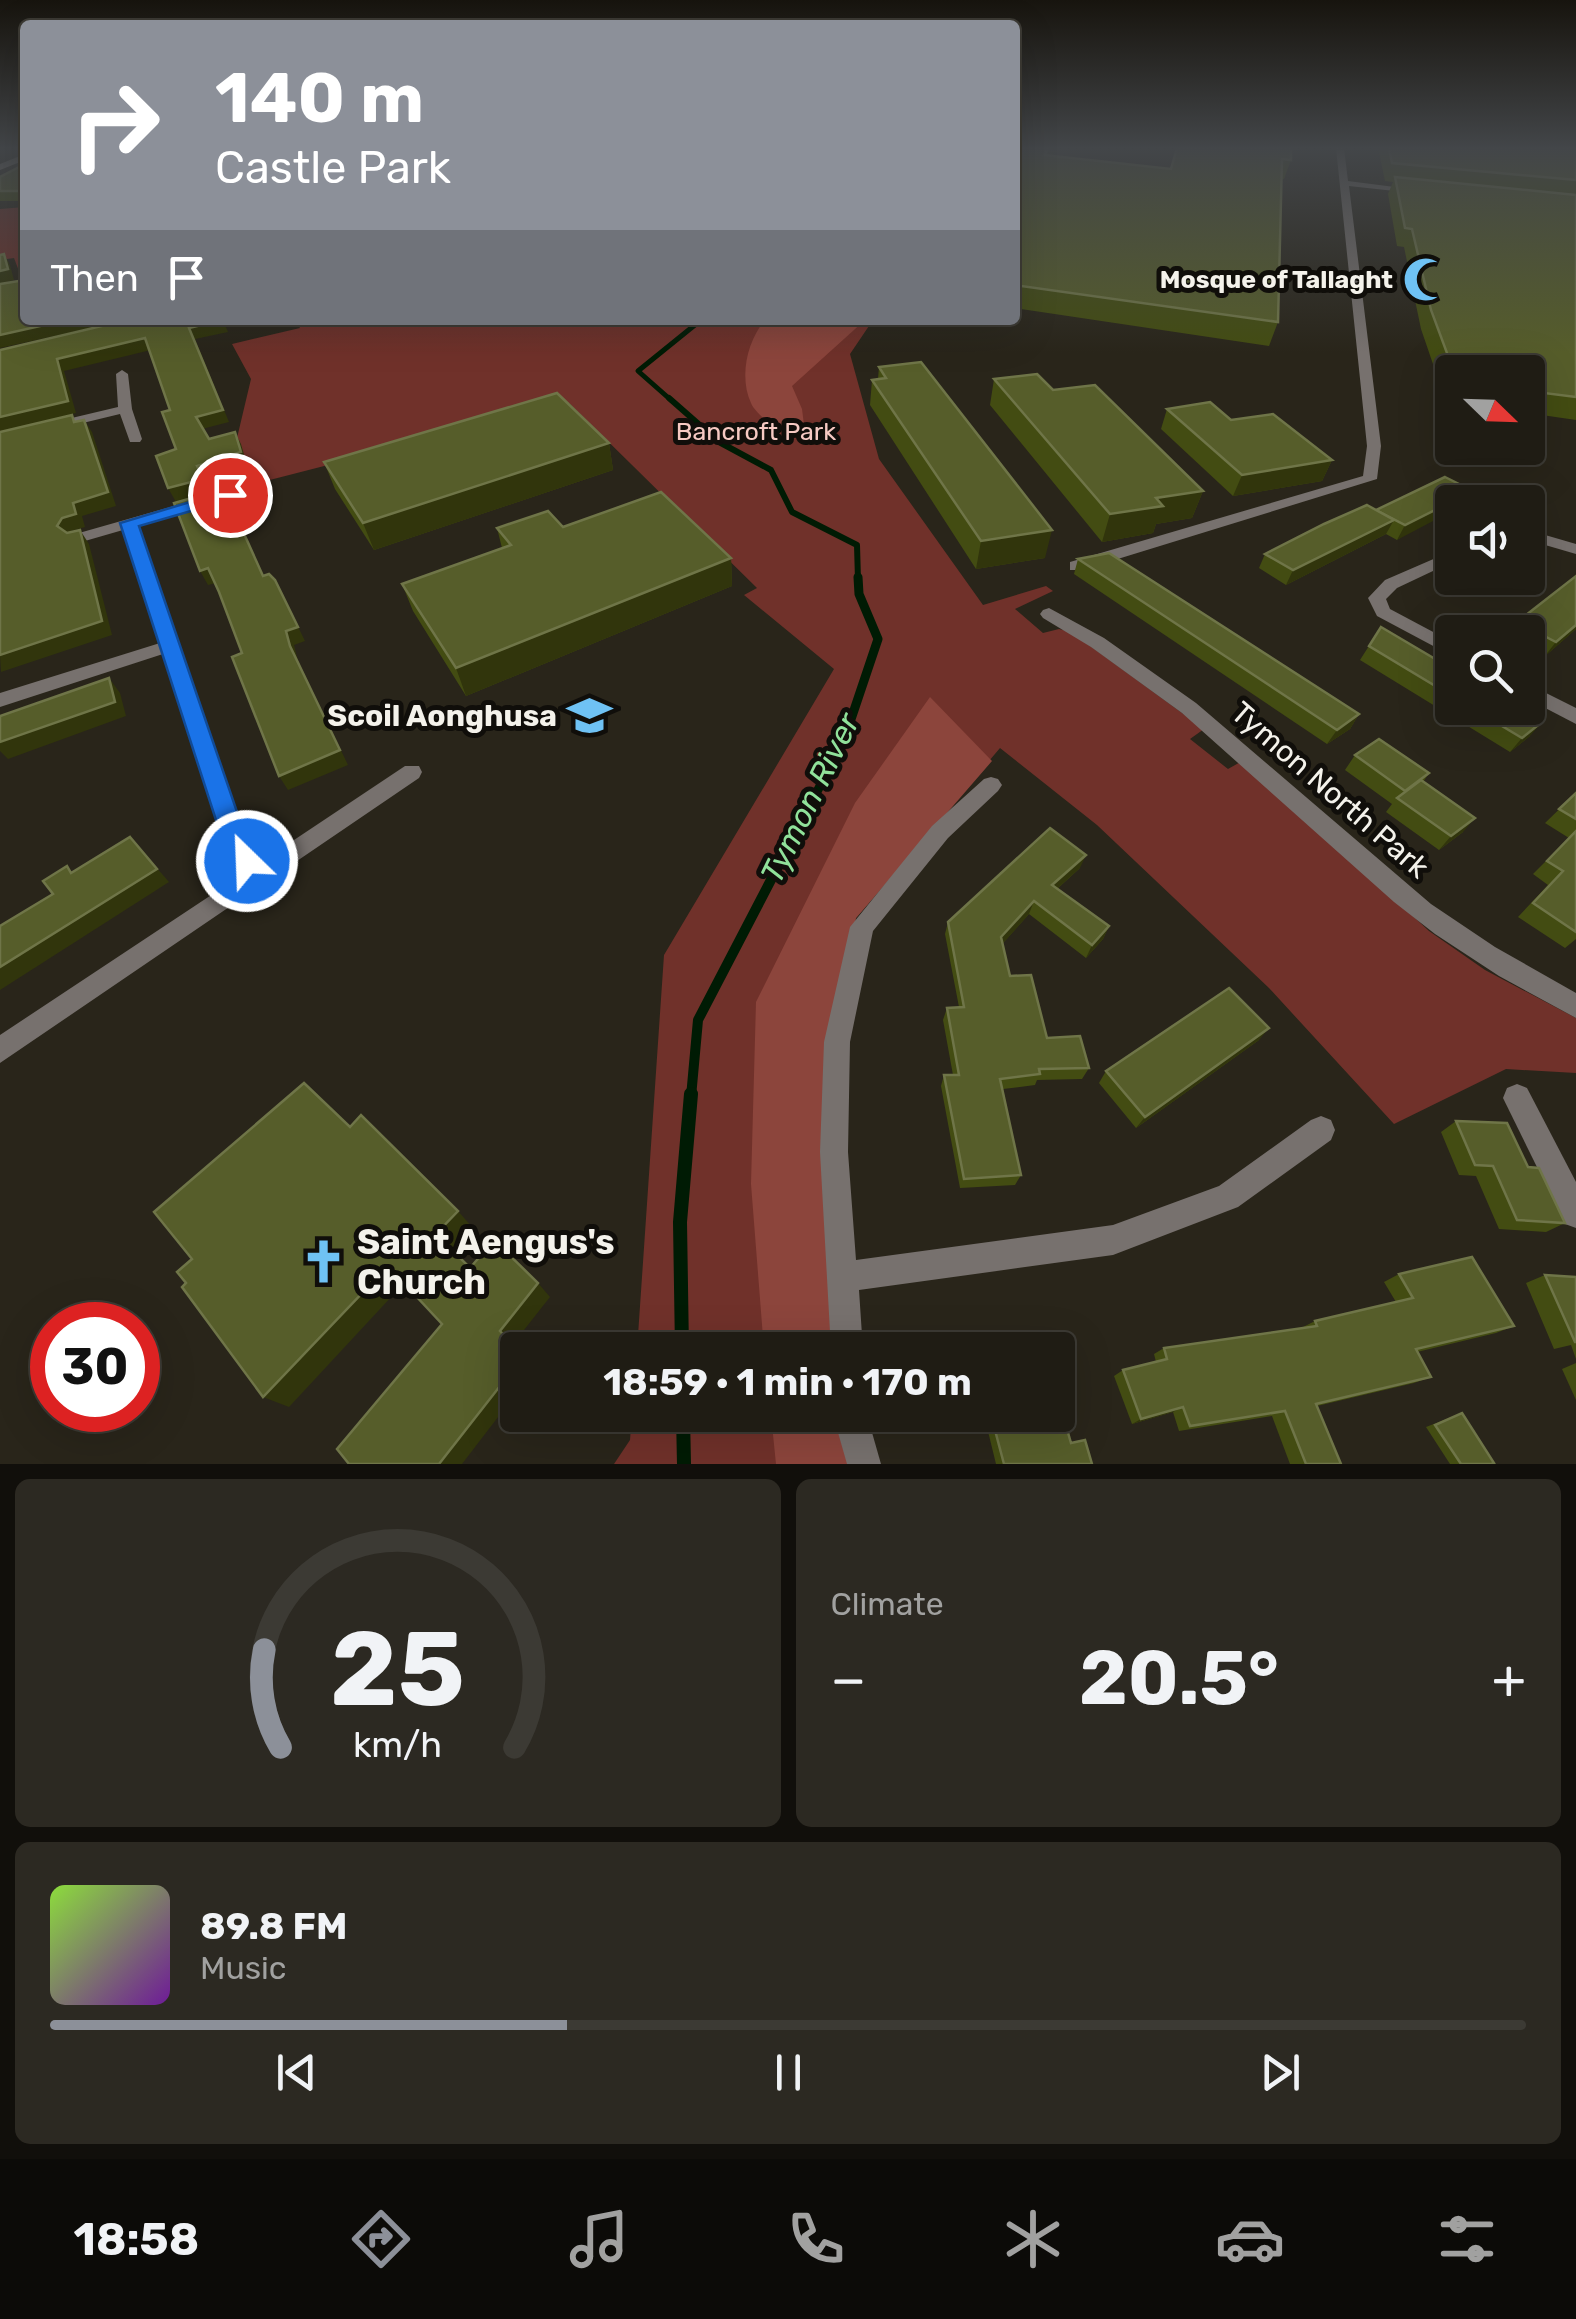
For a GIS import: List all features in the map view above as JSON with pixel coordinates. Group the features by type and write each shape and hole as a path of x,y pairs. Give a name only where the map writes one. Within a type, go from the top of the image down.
{"street":[{"path":"1076,566 1370,480 1374,446 1350,216"},
{"path":"122,374 125,409 136,438"},
{"path":"0,440 125,409"},
{"path":"78,538 230,495"},
{"path":"129,523 237,848 258,876"},
{"path":"1545,540 1576,548"},
{"path":"1435,564 1390,584 1377,598 1383,612 1435,641"},
{"name":"Tymon North Park","path":"1050,614 1078,628 1217,730 1403,896 1506,969 1576,1006"},
{"path":"0,700 170,646"},
{"path":"1545,700 1576,717"},
{"path":"0,1050 412,772"},
{"path":"847,1332 834,1152 837,1042 862,927 940,832 991,786"},
{"path":"1517,1098 1576,1213"},
{"path":"844,1277 1113,1240 1228,1197 1321,1130"},
{"path":"855,1432 864,1464"}],"green space":[{"path":"0,216 20,216 20,274 14,258 0,260"},
{"name":"Bancroft Park","path":"298,325 870,325 850,354 879,459 983,605 1046,586 1053,591 1015,609 1043,633 1059,629 1071,632 1204,729 1190,739 1228,769 1244,760 1429,931 1485,970 1576,1018 1576,1073 1506,1069 1394,1124 1269,988 1097,825 1000,748 856,918 826,1042 834,1332 638,1332 664,955 834,669 744,595 757,588 569,403 258,483 254,474 227,480 213,443 237,438 251,379 232,344 300,328"},
{"path":"631,1432 845,1432 852,1464 614,1464 630,1440"}],"shaded area":[{"path":"762,325 859,325 792,386 804,425 779,431 760,414 747,393 745,371"},
{"path":"930,697 992,761 856,918 826,1042 834,1332 763,1332 751,1184 756,1002 855,803"},
{"path":"773,1432 845,1432 852,1464 776,1464"}],"building":[{"path":"1020,216 1281,216 1278,322 1020,286"},
{"path":"1403,216 1576,216 1576,397 1545,393 1545,355 1448,355 1431,310 1412,229 1405,228"},
{"path":"4,254 8,269 0,271 0,255"},
{"path":"20,281 20,325 45,325 0,335 0,284"},
{"path":"106,325 201,325 189,328 223,410 196,417 209,439 235,432 241,452 197,466 203,479 168,488 156,456 176,449 162,412 170,410 145,338 57,359 68,401 0,417 0,350"},
{"path":"921,362 1052,530 981,541 872,380 886,378 879,367"},
{"path":"1037,374 1053,390 1095,385 1203,491 1156,498 1163,506 1110,514 994,379"},
{"path":"557,393 609,443 363,523 324,462"},
{"path":"1210,402 1231,420 1273,414 1332,460 1242,475 1167,409"},
{"path":"72,415 74,422 84,420 108,492 73,503 76,514 62,518 57,526 67,533 80,530 102,621 0,655 0,432"},
{"path":"1445,477 1461,485 1435,485 1435,510 1405,525 1376,510"},
{"path":"661,492 731,558 456,668 402,584 511,545 497,528 548,511 563,527"},
{"path":"209,493 216,511 232,507 263,576 269,574 275,580 298,627 286,631 290,646 340,750 279,776 232,657 242,653 219,592 208,568 200,571 174,503"},
{"path":"1367,505 1394,520 1293,570 1265,554 1324,524"},
{"path":"1109,553 1359,714 1337,730 1078,559"},
{"path":"1576,576 1576,625 1556,642 1545,636 1545,615 1526,615"},
{"path":"1381,627 1435,659 1435,686 1369,646"},
{"path":"109,678 115,702 0,742 0,716"},
{"path":"1500,725 1538,725 1522,738"},
{"path":"1379,739 1429,773 1405,791 1355,755"},
{"path":"1421,780 1475,818 1451,836 1397,798"},
{"path":"1576,793 1576,819 1559,809"},
{"path":"1050,828 1086,855 1052,885 1109,926 1092,945 1034,901 1001,937 1010,976 1031,975 1047,1038 1080,1036 1089,1068 1039,1069 1040,1074 1000,1079 1021,1175 964,1179 944,1075 959,1075 947,1008 964,1007 948,922"},
{"path":"1576,831 1576,932 1533,903 1563,871 1547,861"},
{"path":"130,837 157,869 0,967 0,926 53,894 43,881 67,866 71,873"},
{"path":"1229,988 1269,1028 1145,1117 1106,1071"},
{"path":"304,1083 350,1127 361,1115 458,1211 436,1234 470,1268 494,1240 538,1283 500,1331 500,1386 439,1464 349,1464 337,1449 442,1324 388,1266 263,1397 182,1287 186,1283 177,1272 192,1259 154,1212"},
{"path":"1456,1121 1507,1123 1528,1167 1539,1168 1565,1223 1517,1220 1493,1166 1475,1165"},
{"path":"1472,1257 1514,1326 1416,1349 1431,1377 1316,1404 1341,1464 1306,1464 1285,1411 1190,1426 1183,1407 1141,1419 1123,1370 1167,1359 1164,1348 1317,1326 1315,1321 1413,1298 1399,1274"},
{"path":"1545,1275 1576,1277 1576,1342 1575,1342"},
{"path":"1462,1413 1494,1463 1461,1464 1435,1425"},
{"path":"996,1432 1068,1432 1071,1443 1085,1440 1092,1464 1004,1464"}],"waterway":[{"name":"Tymon River","path":"672,401 638,371 695,325"},
{"name":"Tymon River","path":"669,398 719,442 771,470 792,512 857,545 858,580"},
{"name":"Tymon River","path":"809,807 844,740 878,639 859,594 858,577"},
{"name":"Tymon River","path":"691,1097 698,1020 810,805"},
{"name":"Tymon River","path":"682,1332 680,1222 691,1094"},
{"name":"Tymon River","path":"683,1432 684,1464"}],"place":[{"name":"Mosque of Tallaght","path":"1426,279"},
{"name":"Scoil Aonghusa","path":"590,716"},
{"name":"Saint Aengus's Church","path":"324,1262"}],"route":[{"path":"230,495 129,523 237,848 247,861"}]}
